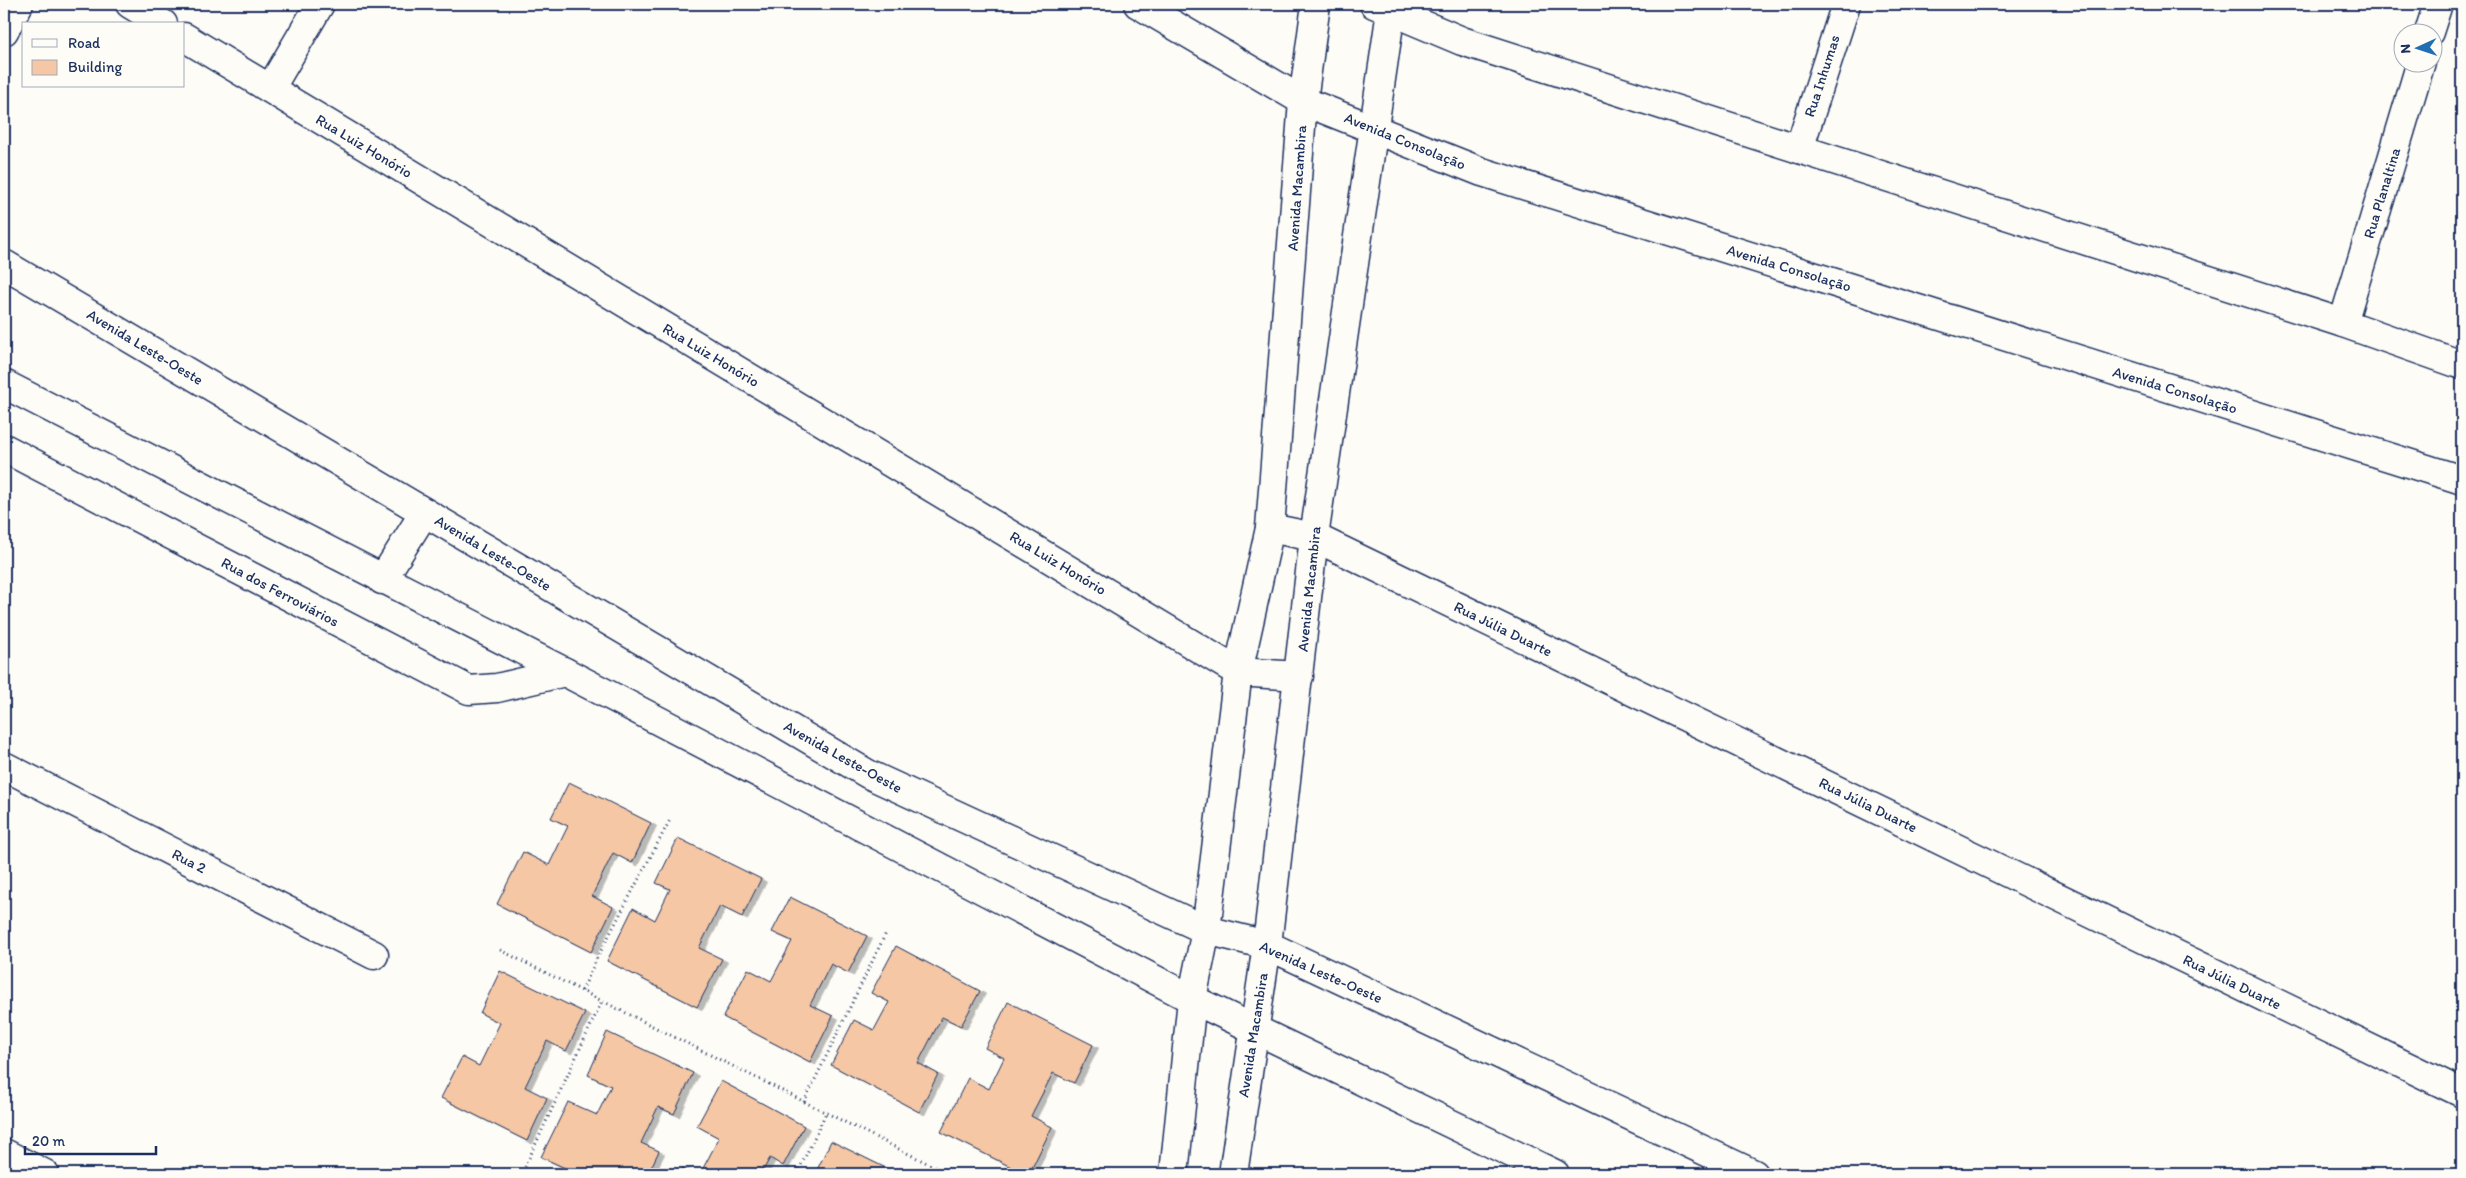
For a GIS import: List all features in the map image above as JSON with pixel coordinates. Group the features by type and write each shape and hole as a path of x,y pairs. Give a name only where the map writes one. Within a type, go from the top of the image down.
{"main road":[{"path":"4,30 19,4"},
{"path":"130,4 160,22"},
{"path":"270,89 320,4"},
{"name":"Avenida Consolação","path":"1138,4 1303,101 1482,172 2462,480"},
{"name":"Avenida Macambira","path":"1174,1174 1192,999 1206,930 1238,672 1270,528 1303,101 1316,4"},
{"name":"Rua Inhumas","path":"1799,149 1846,4"},
{"path":"2432,22 2438,4"},
{"path":"1386,6 1462,41 2343,323 2462,365"},
{"name":"Avenida Macambira","path":"1233,1174 1253,1027 1267,945 1300,676 1314,537 1374,128 1386,6"},
{"name":"Rua Luiz Honório","path":"185,38 1238,672"},
{"name":"Rua Planaltina","path":"2343,323 2417,72"},
{"name":"Avenida Leste-Oeste","path":"4,264 868,774 1206,930 1267,945 1754,1174"},
{"path":"4,384 564,672 1192,999 1555,1174"},
{"name":"Rua dos Ferroviários","path":"4,448 469,690 497,688 564,672"},
{"path":"382,580 424,513"},
{"name":"Rua Júlia Duarte","path":"1270,528 1314,537 2462,1093"},
{"path":"1238,672 1300,676"},
{"name":"Rua 2","path":"4,766 374,955"},
{"path":"4,1154 45,1174"}],"path":[{"path":"582,991 671,818"},
{"path":"804,1102 886,933"},
{"path":"500,950 949,1174"},
{"path":"525,1167 602,1001"},
{"path":"797,1174 826,1113"}],"building":[{"path":"569,782 651,823 632,863 613,853 592,896 613,907 591,952 497,904 523,852 549,865 568,826 551,818"},
{"path":"678,838 761,879 742,917 720,906 699,948 722,959 697,1007 607,961 633,908 655,920 670,889 656,883"},
{"path":"790,897 867,936 848,973 831,964 810,1005 833,1016 810,1062 723,1017 748,969 771,981 792,941 772,932"},
{"path":"896,946 980,991 961,1026 942,1017 918,1063 938,1074 919,1112 831,1065 854,1020 874,1030 889,1002 871,993"},
{"path":"500,971 585,1013 566,1051 547,1041 525,1087 547,1098 527,1141 441,1098 462,1057 479,1066 500,1023 480,1013"},
{"path":"1008,1002 1093,1045 1074,1083 1053,1073 1031,1116 1052,1127 1029,1174 1025,1174 941,1132 968,1078 989,1089 1004,1058 985,1048"},
{"path":"607,1032 693,1073 674,1114 658,1107 641,1143 659,1151 648,1174 578,1174 541,1157 568,1102 597,1115 611,1086 588,1075"},
{"path":"721,1081 804,1126 783,1166 770,1158 761,1174 700,1174 719,1138 697,1126"},
{"path":"831,1141 898,1174 815,1174"},
{"path":"683,1168 694,1174 679,1174"}]}
